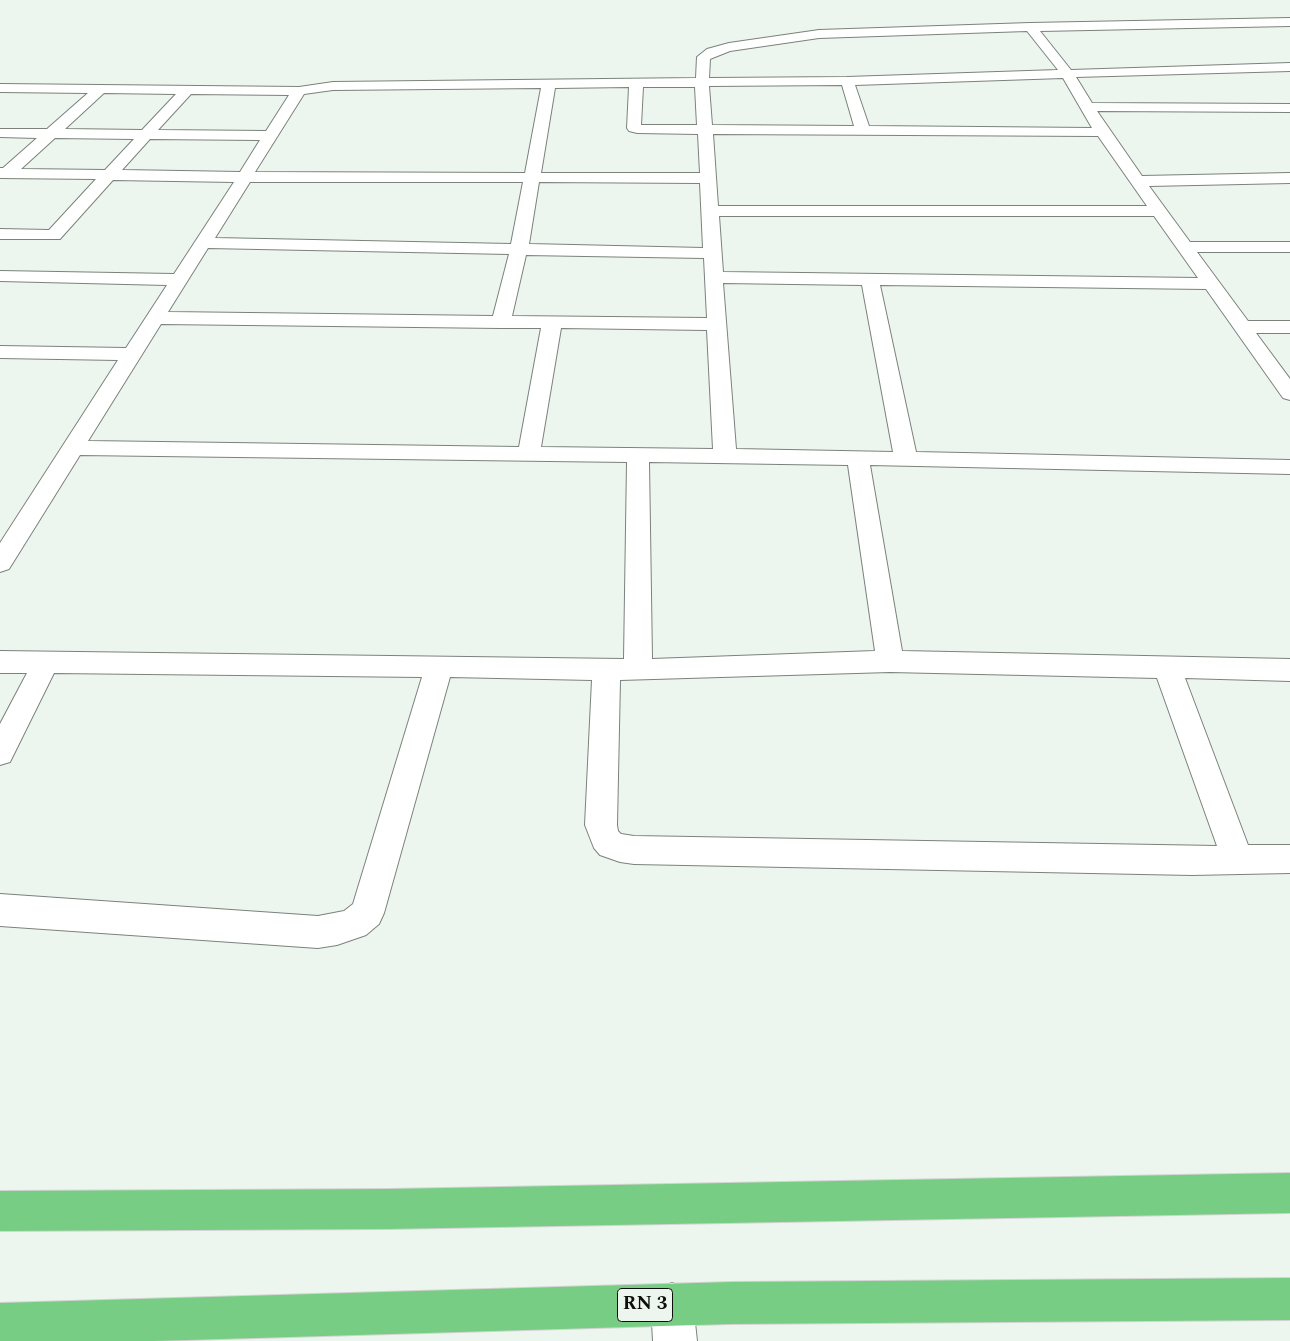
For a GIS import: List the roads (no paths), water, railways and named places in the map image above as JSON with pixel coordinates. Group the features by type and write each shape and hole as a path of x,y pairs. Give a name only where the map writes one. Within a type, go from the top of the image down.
{"highway":[{"path":"0,1211 388,1209 1290,1193"},
{"name":"RN 3","path":"0,1324 674,1322 1290,1299"}],"street":[{"path":"725,456 702,83 704,57 712,52 738,46 819,34 1290,22"},
{"path":"1030,28 1066,73 1102,132 1290,394"},
{"path":"0,88 299,91 333,86 847,81 1290,67"},
{"path":"847,81 864,130"},
{"path":"636,83 635,129 1102,132"},
{"path":"501,322 519,249 549,84"},
{"path":"4,173 53,133 101,89"},
{"path":"41,248 187,90"},
{"path":"0,563 299,91"},
{"path":"1087,107 1290,108"},
{"path":"0,133 146,133 271,136"},
{"path":"4,173 245,177 708,178"},
{"path":"1137,181 1290,178"},
{"path":"710,211 1158,211"},
{"path":"0,234 54,235"},
{"path":"203,243 713,253"},
{"path":"1184,246 1290,247"},
{"path":"8,276 29,262"},
{"path":"8,276 180,280"},
{"path":"714,277 1211,284"},
{"path":"870,280 906,459"},
{"path":"156,318 717,324"},
{"path":"529,454 552,322"},
{"path":"1242,327 1290,327"},
{"path":"0,352 133,354"},
{"path":"74,448 858,458 1290,467"},
{"path":"638,455 638,670"},
{"path":"858,458 890,661"},
{"path":"0,662 638,670 890,661 1290,670"},
{"path":"0,753 46,662"},
{"path":"0,910 318,932 354,924 367,914 439,667"},
{"path":"1167,668 1238,860"},
{"path":"606,670 601,825 605,838 610,845 620,848 674,851 1182,861 1290,859"}]}
